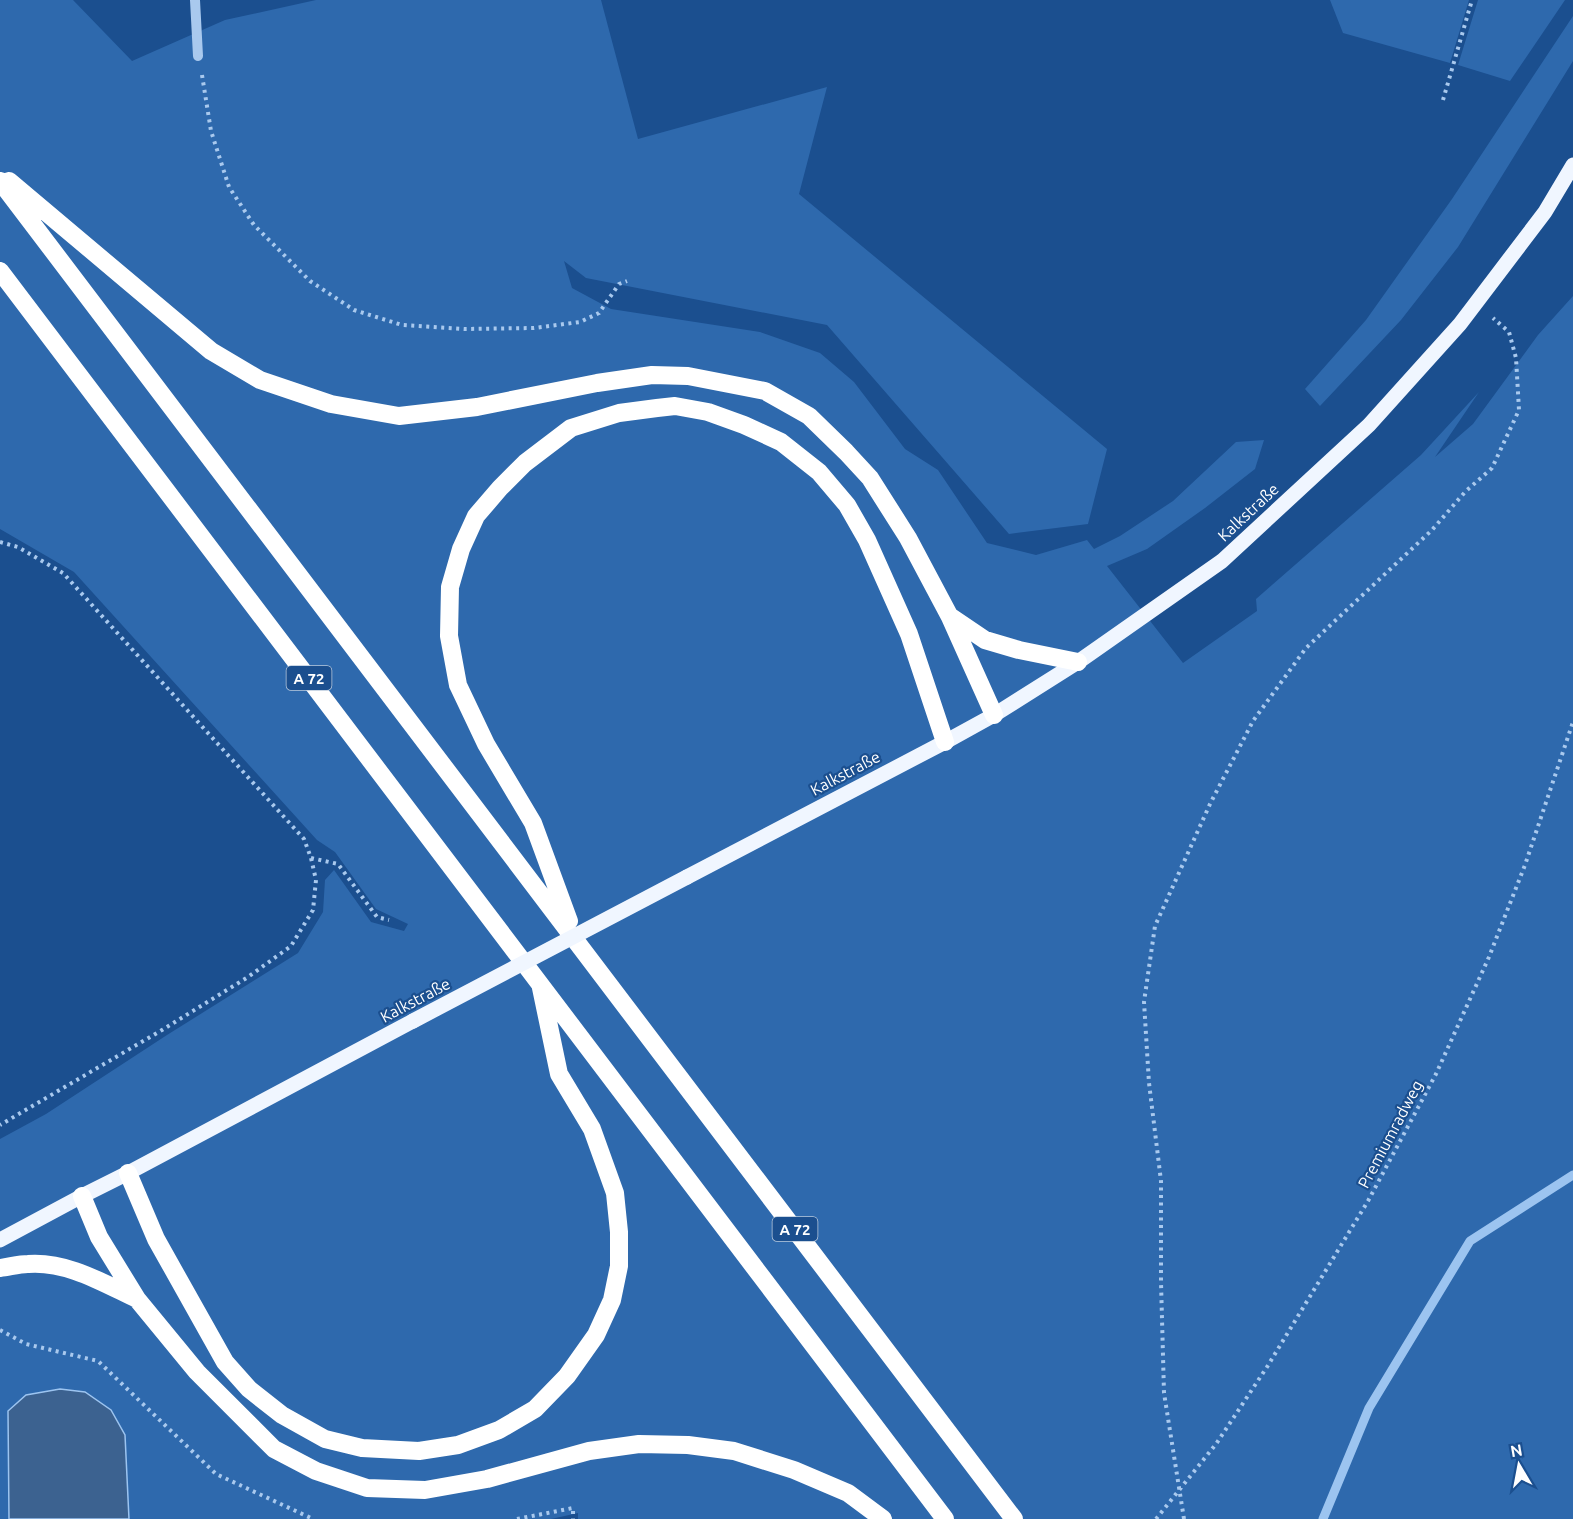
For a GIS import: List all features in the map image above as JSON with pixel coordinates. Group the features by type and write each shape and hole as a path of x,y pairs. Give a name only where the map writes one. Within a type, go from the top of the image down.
{"highway":[{"path":"0,174 211,351 260,380 331,404 399,416 477,407 597,383 652,375 688,376 765,391 809,416 870,478 908,538 951,617 993,714"},
{"name":"A 72","path":"0,181 1014,1519"},
{"name":"A 72","path":"0,271 945,1519"},
{"path":"576,939 533,823 486,744 458,685 449,636 450,587 461,549 476,516 525,463 571,428 619,413 675,406 708,412 744,425 781,442 819,472 847,505 867,540 909,634 945,742"},
{"path":"951,617 985,640 1019,650 1078,662"},
{"path":"128,1173 156,1239 225,1362 249,1389 282,1416 325,1439 362,1448 419,1451 458,1445 500,1431 535,1409 567,1376 596,1335 612,1300 619,1266 620,1232 615,1193 592,1129 559,1074 540,983"},
{"path":"82,1196 99,1237 137,1299 197,1372 274,1449 316,1471 367,1488 425,1490 487,1479 589,1451 639,1444 688,1445 734,1451 794,1470 848,1493 883,1519"},
{"path":"0,1268 28,1264 68,1268 137,1299"}],"main road":[{"name":"Kalkstraße","path":"0,1240 945,742 1078,662 1222,561 1369,425 1460,324 1545,212 1573,165"}],"street":[{"path":"195,0 198,56"}],"path":[{"path":"1443,100 1472,0"},
{"path":"198,56 211,131 229,187 254,225 310,281 354,310 402,325 465,329 534,328 580,322 599,313 619,284 627,281"},
{"path":"1185,1519 1164,1393 1161,1181 1149,1083 1144,1002 1155,926 1210,804 1253,721 1306,648 1432,530 1465,492 1492,468 1519,410 1516,358 1509,332 1476,303"},
{"path":"0,542 18,547 63,573 304,839 316,880 313,910 291,946 248,977 162,1030 0,1125"},
{"name":"Premiumradweg","path":"1156,1519 1216,1444 1267,1367 1368,1201 1436,1074 1489,957 1525,865 1573,722"},
{"path":"311,858 338,864 377,917 389,920"},
{"path":"0,1330 26,1344 98,1361 216,1474 313,1519"},
{"path":"517,1519 573,1508 573,1519"}],"shaded area":[{"path":"0,0 73,0 132,61 225,20 316,0 601,0 638,139 827,87 799,194 1107,449 1088,524 1009,534 827,325 586,278 564,261 572,288 611,309 760,332 820,353 854,382 905,449 938,470 987,543 1036,555 1087,540 1094,549 1120,536 1173,501 1236,442 1264,440 1255,469 1147,549 1107,566 1183,663 1257,611 1256,599 1421,455 1479,392 1435,457 1473,424 1538,335 1573,296 1573,1519 578,1519 578,1513 551,1519 0,1519 0,1139 46,1114 298,953 323,912 325,880 334,870 371,922 404,931 408,924 376,909 335,852 317,840 74,572 0,529"},
{"path":"1330,0 1469,0 1450,63 1343,33"},
{"path":"1478,0 1565,0 1510,81 1458,65"},
{"path":"1573,16 1573,61 1458,247 1401,320 1320,406 1305,389 1366,320 1452,199"},
{"path":"60,1389 85,1392 111,1410 125,1435 129,1519 9,1519 8,1411 26,1395"}],"waterway":[{"path":"1323,1519 1369,1408 1470,1241 1573,1175"}]}
